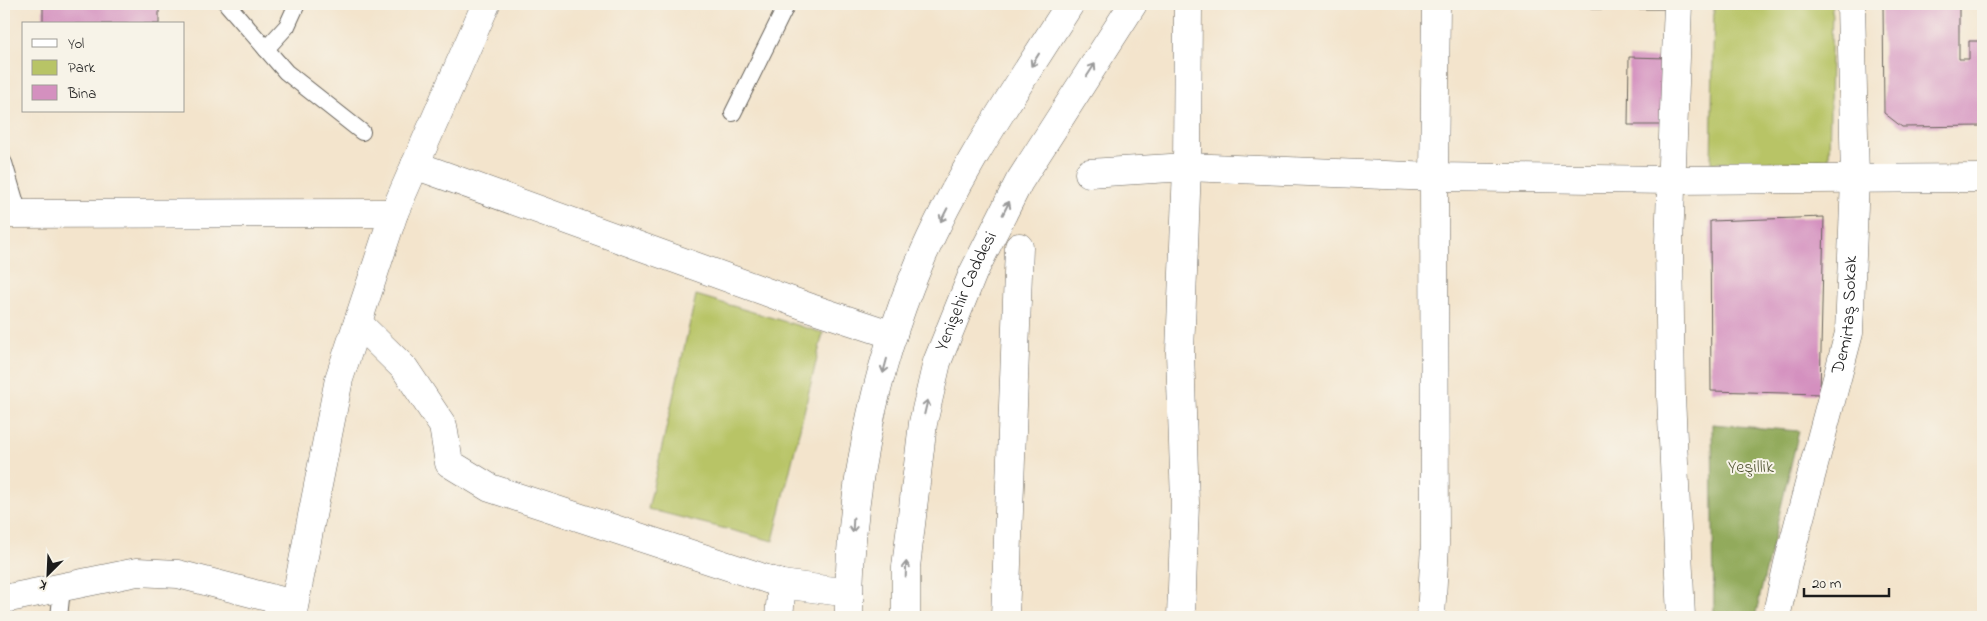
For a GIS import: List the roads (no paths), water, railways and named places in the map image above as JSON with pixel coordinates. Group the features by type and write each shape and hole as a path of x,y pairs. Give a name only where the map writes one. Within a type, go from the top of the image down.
{"main road":[{"path":"4,599 62,589 138,572 178,574 293,611 339,379 394,213 486,4"},
{"path":"358,324 405,369 438,418 443,426 449,463 490,488 849,605 854,510 873,412 893,335 919,264 970,162 1070,4"},
{"name":"Yenişehir Caddesi","path":"906,617 906,566 922,423 937,362 973,273 1019,182 1134,4"},
{"path":"1181,617 1185,503 1180,352 1186,167 1188,4"},
{"path":"1431,617 1435,544 1434,177 1436,4"},
{"path":"1678,4 1669,243 1671,396 1681,617"},
{"name":"Demirtaş Sokak","path":"1776,617 1788,563 1849,332 1855,179 1851,4"},
{"path":"415,165 893,335"},
{"path":"1088,173 1186,167 1434,177 1671,180 1983,178"},
{"path":"11,214 394,213"},
{"path":"1005,617 1019,246"},
{"path":"779,617 782,584"}],"lane":[{"path":"227,4 286,72 362,132"},
{"path":"266,49 287,26 297,4"},
{"path":"733,113 787,4"},
{"path":"4,163 11,214"},
{"path":"59,617 62,589"}],"park label":[{"name":"Yeşillik","path":"1751,468"}]}
